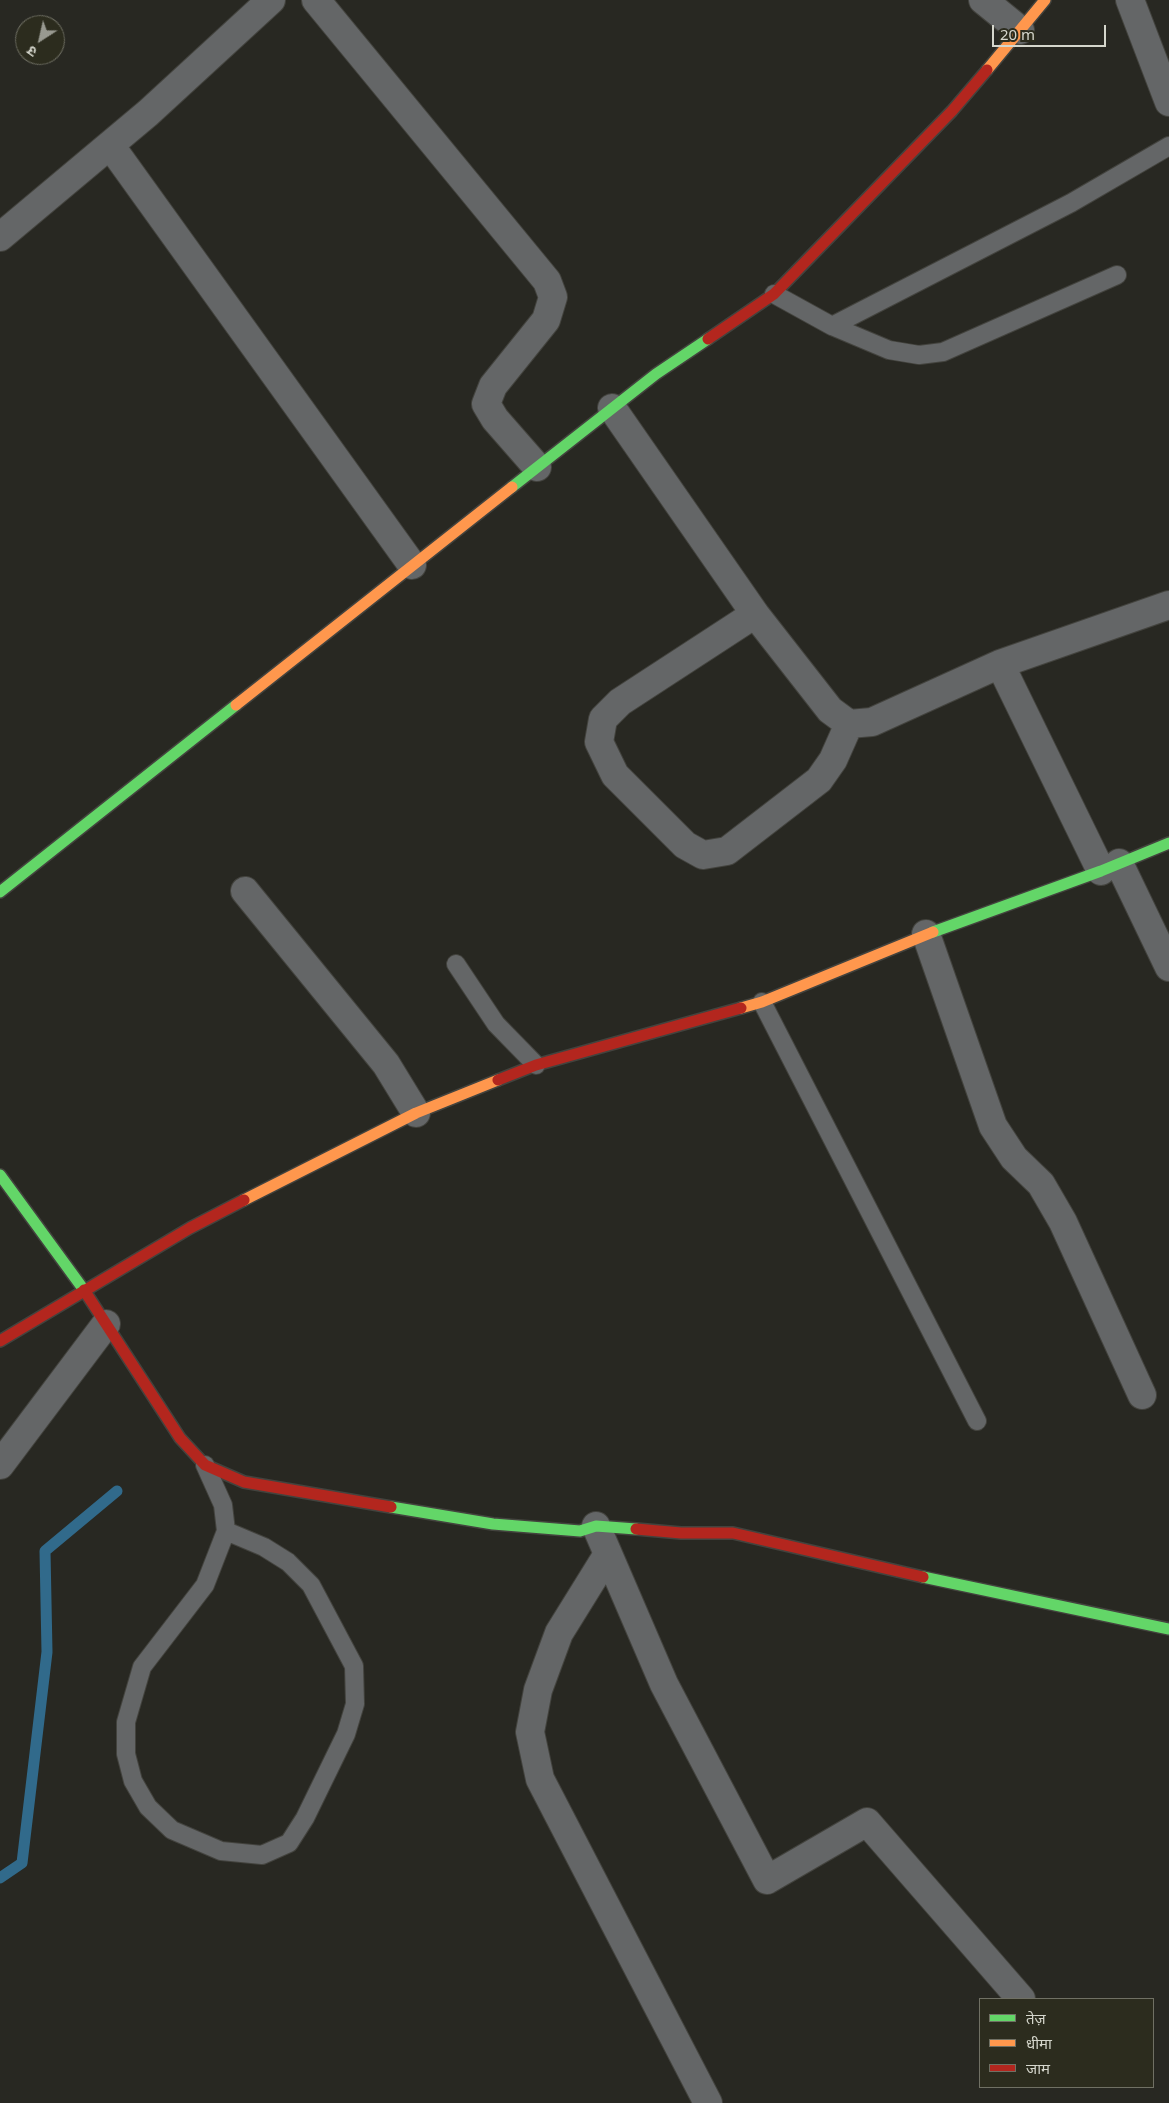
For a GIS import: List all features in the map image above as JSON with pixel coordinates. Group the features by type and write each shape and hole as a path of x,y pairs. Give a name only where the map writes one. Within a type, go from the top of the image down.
{"street":[{"path":"0,237 110,145 271,0"},
{"path":"316,0 547,281 553,297 546,320 493,386 486,404 495,419 536,468"},
{"path":"983,0 1020,30"},
{"path":"0,892 656,374 774,294 952,110 1045,0"},
{"path":"1130,0 1169,102"},
{"path":"110,145 412,565"},
{"path":"612,408 755,614 830,710 848,724 872,722 1000,664 1169,605"},
{"path":"755,614 620,702 604,719 599,742 615,775 685,845 703,855 728,851 819,780 833,760 848,724"},
{"path":"1000,664 1110,867 1169,966"},
{"path":"0,1341 190,1228 416,1113 536,1065 762,1002 926,934 1110,867 1169,843"},
{"path":"244,891 386,1064 416,1113"},
{"path":"926,934 993,1126 1014,1158 1041,1184 1063,1222 1142,1395"},
{"path":"0,1175 84,1290 180,1438 205,1465 244,1482 493,1524 580,1531 596,1526 681,1533 734,1533 990,1593 1169,1628"},
{"path":"0,1464 106,1324"},
{"path":"596,1526 664,1684 767,1880 867,1822 1020,1998"},
{"path":"608,1554 558,1633 538,1690 530,1732 540,1780 708,2103"}],"lane":[{"path":"832,326 1070,203 1169,146"},
{"path":"774,294 832,326 889,350 920,355 943,352 1116,275"},
{"path":"456,964 496,1024 536,1065"},
{"path":"762,1002 977,1421"},
{"path":"205,1465 223,1505 226,1531 205,1585 142,1667 126,1722 126,1754 133,1781 148,1807 172,1830 222,1851 262,1855 288,1843 305,1818 346,1734 355,1704 354,1666 311,1585 288,1562 264,1547 226,1531"}],"waterway":[{"path":"0,1878 22,1863 47,1652 45,1551 117,1491"}],"traffic: fast":[{"path":"512,487 656,374 708,339"},
{"path":"0,892 236,705"},
{"path":"933,932 1101,871 1169,843"},
{"path":"0,1175 84,1290"},
{"path":"391,1507 493,1524 580,1531 596,1526 636,1529"},
{"path":"923,1577 1169,1629"}],"traffic: slow":[{"path":"987,70 1045,0"},
{"path":"236,705 512,487"},
{"path":"741,1008 762,1002 933,932"},
{"path":"244,1200 416,1113 498,1080"}],"traffic: jam":[{"path":"708,339 774,294 952,111 987,70"},
{"path":"498,1080 536,1065 741,1008"},
{"path":"0,1341 190,1228 244,1200"},
{"path":"84,1290 180,1438 205,1465 244,1482 391,1507"},
{"path":"636,1529 681,1533 733,1533 923,1577"}]}
